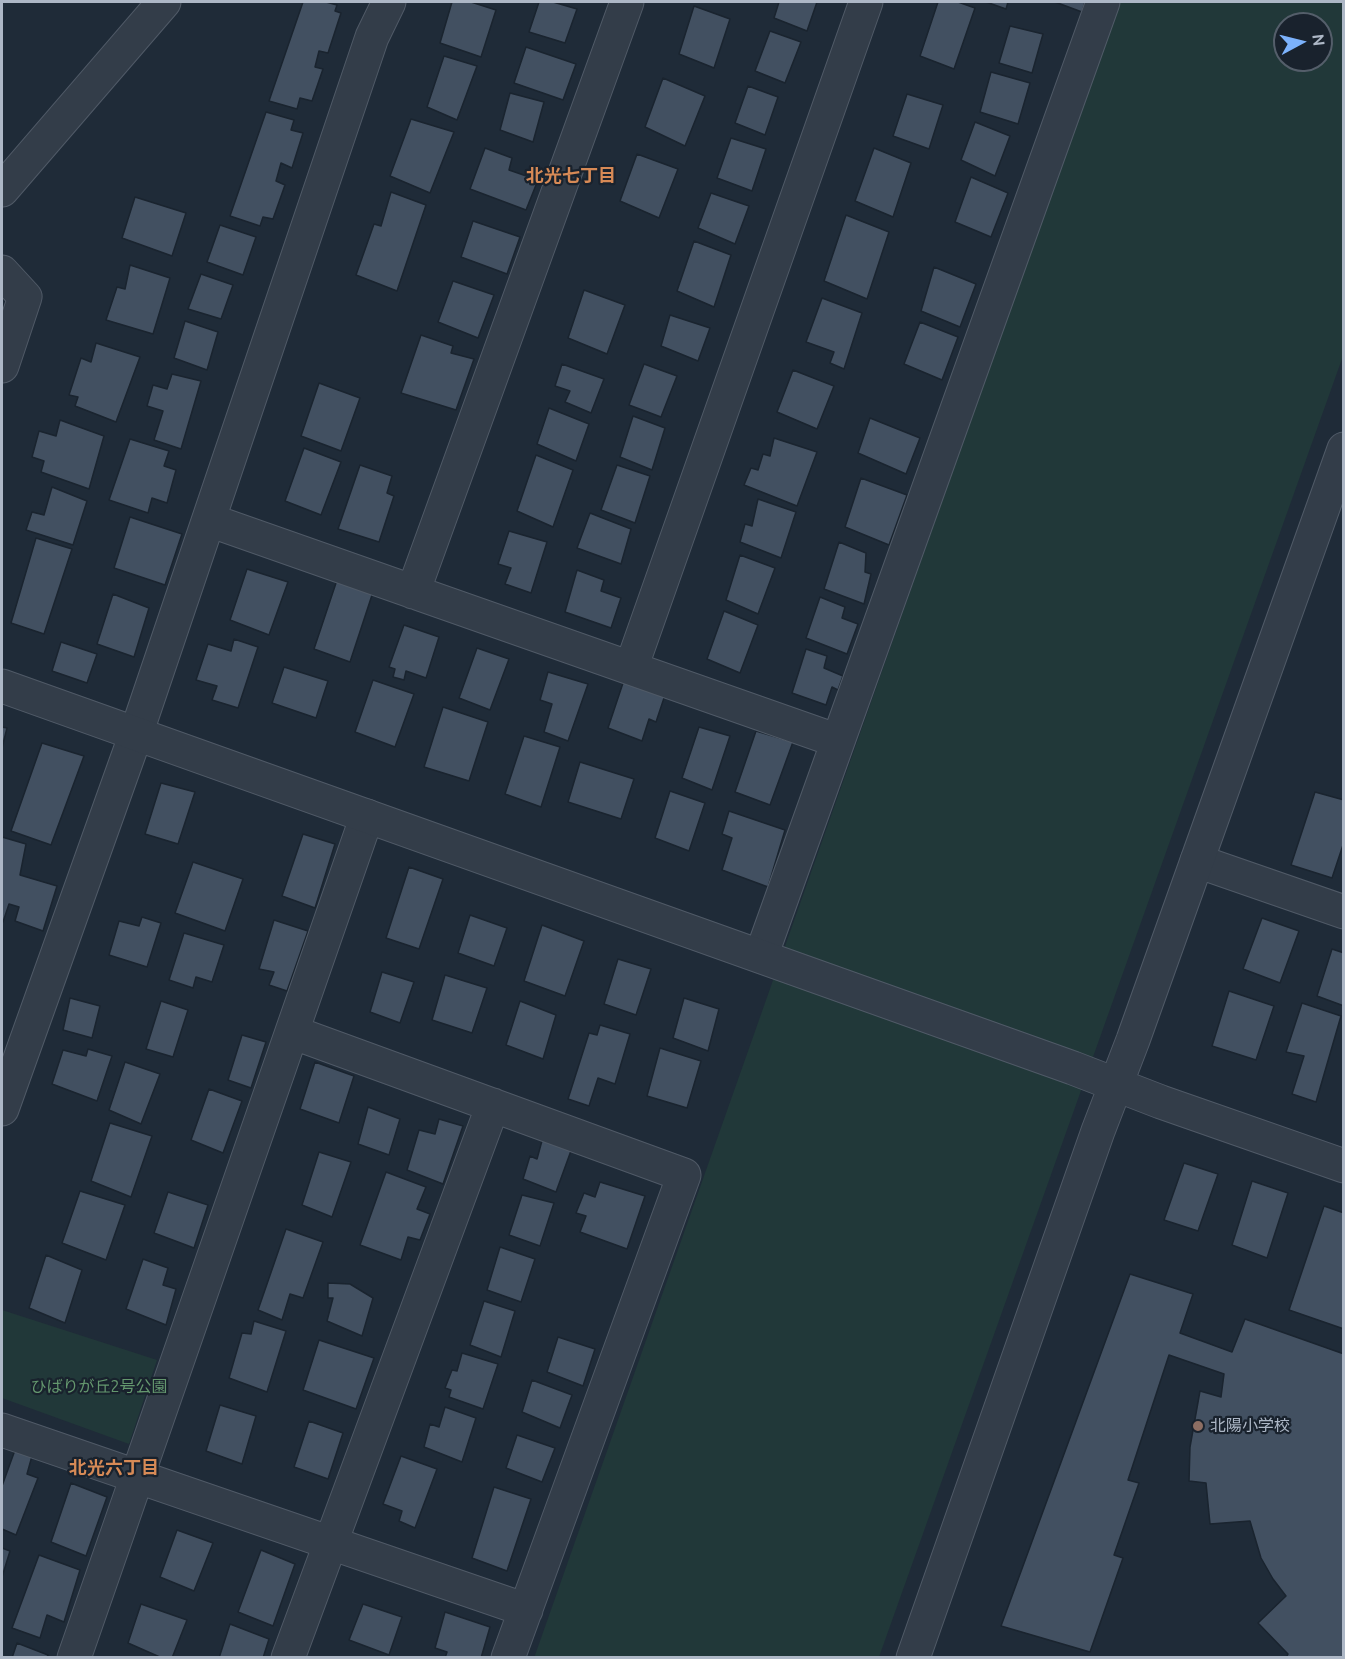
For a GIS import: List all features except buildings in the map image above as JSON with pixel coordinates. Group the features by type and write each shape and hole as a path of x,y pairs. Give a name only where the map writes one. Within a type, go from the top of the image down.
{"street":[{"path":"2,190 164,2"},
{"path":"2,1109 136,734 372,37 389,2"},
{"path":"413,592 627,2"},
{"path":"630,668 866,2"},
{"path":"760,956 1103,2"},
{"path":"2,272 25,297 2,366"},
{"path":"912,1658 1098,1131 1344,449"},
{"path":"208,520 838,741"},
{"path":"2,686 1344,1166"},
{"path":"74,1658 367,816"},
{"path":"1197,861 1344,912"},
{"path":"292,1032 684,1175 508,1658"},
{"path":"288,1658 493,1106"},
{"path":"2,1430 526,1610"}],"green space":[{"path":"1118,2 1343,2 1343,356 879,1657 534,1658"},
{"name":"ひばりが丘2号公園","path":"2,1310 157,1360 129,1444 2,1398"}],"place":[{"name":"北陽小学校","path":"1198,1426"}],"district":[{"name":"北光七丁目","path":"571,176"},
{"name":"北光六丁目","path":"114,1468"}]}
